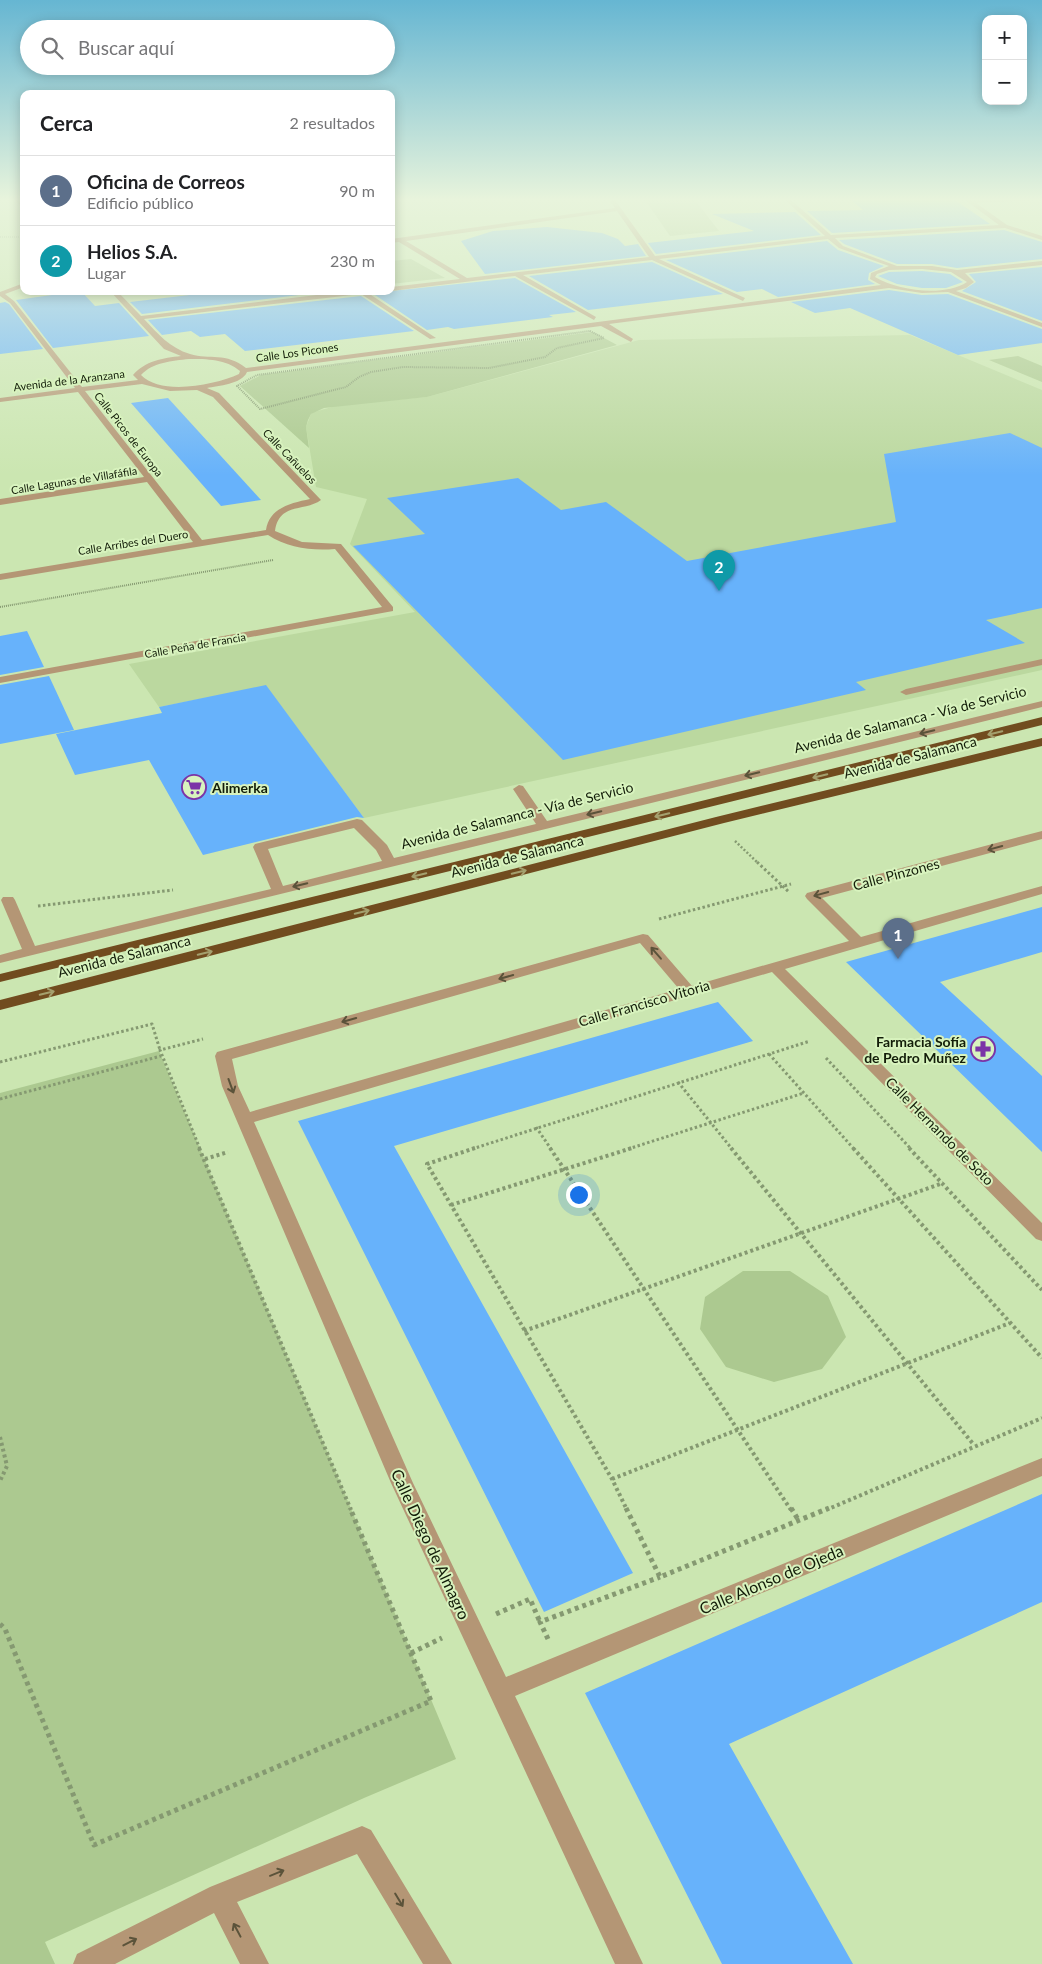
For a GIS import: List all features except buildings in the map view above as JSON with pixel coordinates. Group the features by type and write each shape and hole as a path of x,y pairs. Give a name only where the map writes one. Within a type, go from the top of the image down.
{"highway":[{"name":"Avenida de Salamanca","path":"0,978 1042,721"},
{"name":"Avenida de Salamanca","path":"0,1005 676,832 1042,742"}],"street":[{"path":"547,292 594,318"},
{"path":"727,292 743,299"},
{"name":"Calle Los Picones","path":"237,363 797,292"},
{"name":"Calle Los Picones","path":"244,370 845,292"},
{"path":"959,292 1042,325"},
{"name":"Calle Picos de Europa","path":"1,294 12,302 199,543"},
{"path":"117,295 170,350 190,357"},
{"path":"139,318 338,295"},
{"path":"368,295 432,338"},
{"path":"602,323 631,340"},
{"path":"167,360 170,350"},
{"path":"190,357 218,358 237,363 244,370 242,375 236,379 219,385 199,388 164,388 139,379 143,368 167,360 190,357"},
{"name":"Avenida de la Aranzana","path":"0,400 139,379"},
{"path":"216,395 219,385"},
{"name":"Avenida de la Aranzana","path":"0,394 78,387"},
{"name":"Calle Cañuelos","path":"199,388 216,395 316,500 283,509 272,519 270,532"},
{"name":"Calle Lagunas de Villafáfila","path":"0,502 151,479"},
{"name":"Calle Arribes del Duero","path":"0,577 270,532"},
{"name":"Calle Peña de Francia","path":"0,680 389,609 338,546 323,548 297,544 279,539 270,532"},
{"path":"906,692 1042,662"},
{"name":"Avenida de Salamanca - Vía de Servicio","path":"0,959 1042,704"},
{"path":"519,789 543,825"},
{"path":"278,890 260,847 357,823 382,848 390,863"},
{"name":"Calle Pinzones","path":"858,942 812,896 1042,836"},
{"name":"Calle Francisco Vitoria","path":"246,1119 688,990 1042,890"},
{"path":"8,900 30,952"},
{"name":"Calle Diego de Almagro","path":"629,1964 402,1483 246,1119 230,1086 223,1056 643,938 688,990"},
{"name":"Calle Hernando de Soto","path":"774,966 1042,1234"},
{"name":"Calle Alonso de Ojeda","path":"500,1691 1042,1467"},
{"path":"87,1964 219,1896 362,1839 438,1964"},
{"path":"219,1896 255,1964"}],"path":[{"path":"729,835 796,899"},
{"path":"0,1062 152,1024 160,1050"},
{"path":"660,1577 612,1479 427,1164 536,1127 810,1041 816,1048"},
{"path":"769,1054 1042,1358"},
{"path":"823,1055 1042,1290"},
{"path":"0,1099 162,1056 431,1700 94,1845 5,1629 0,1624"},
{"path":"678,1082 974,1445"},
{"path":"451,1206 804,1093"},
{"path":"536,1127 799,1521"},
{"path":"524,1330 943,1183"},
{"path":"612,1479 1010,1323"},
{"path":"560,1667 540,1622 660,1577 799,1521 974,1445 1042,1418"},
{"path":"0,1437 7,1466 0,1480"}],"shaded area":[{"path":"593,332 617,345 427,397 324,408 311,414 308,420 306,427 309,448 240,386 261,375"},
{"path":"910,335 1042,390 1042,670 364,818 266,686 159,707 129,664 415,612 350,544 367,499 316,487 306,427 311,414 314,412 339,405 427,397 639,340"},
{"path":"1018,356 1042,366 1042,382 989,360"},
{"path":"159,1051 456,1759 364,1798 45,1942 55,1964 0,1964 0,1093"},
{"path":"743,1271 790,1271 828,1296 846,1337 822,1369 774,1382 726,1367 700,1329 705,1297"}],"place":[{"name":"Helios S.A.","path":"719,591"},
{"name":"Alimerka","path":"194,787"},
{"name":"Oficina de Correos","path":"898,959"},
{"name":"Farmacia Sofía de Pedro Muñez","path":"983,1049"}]}
